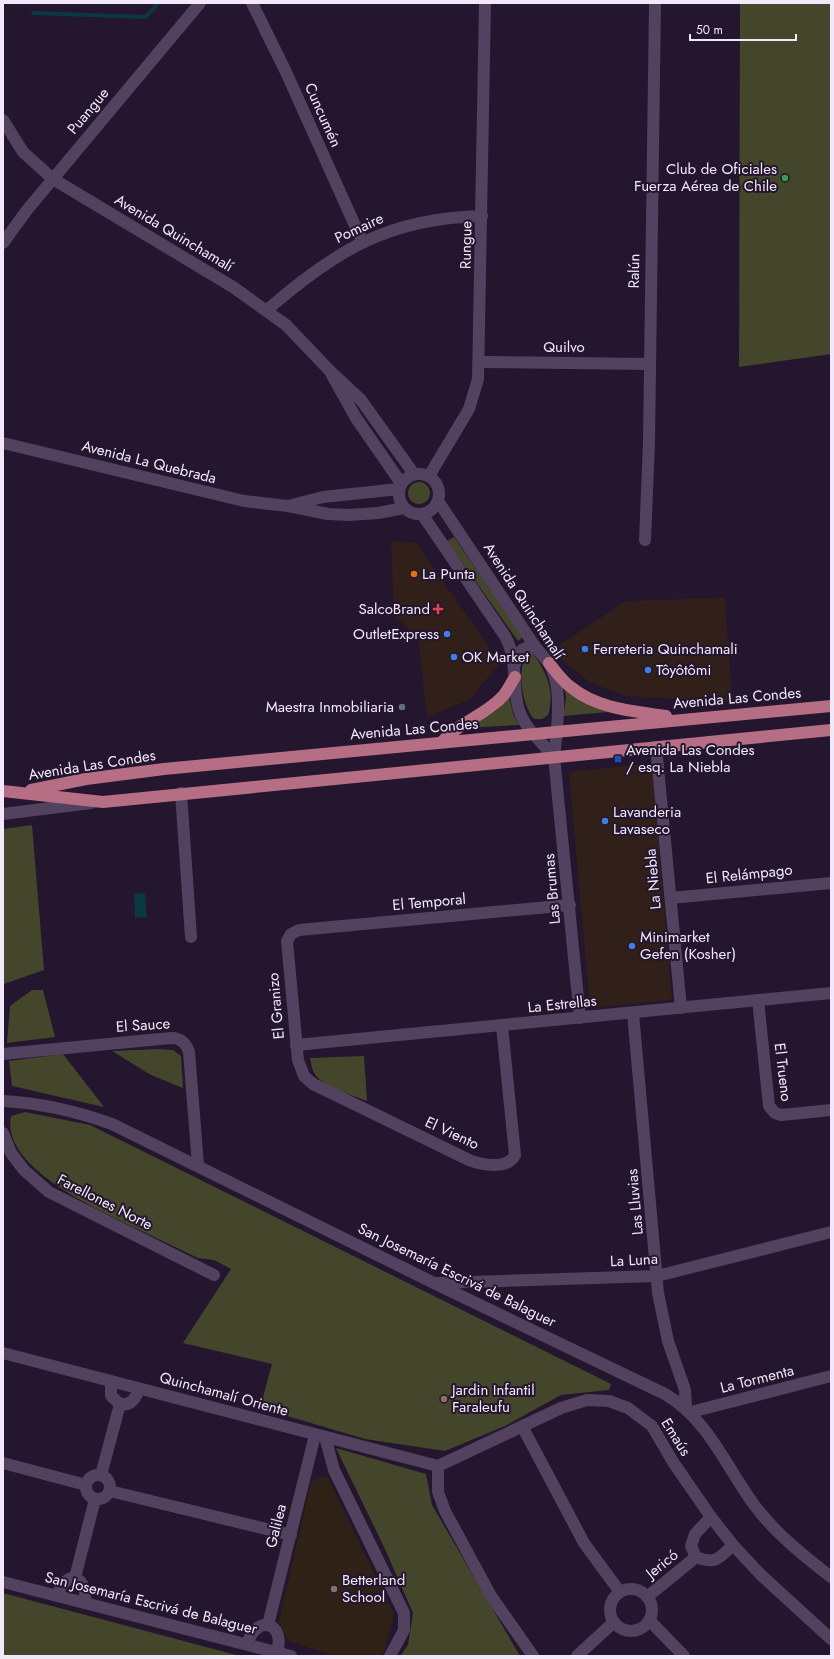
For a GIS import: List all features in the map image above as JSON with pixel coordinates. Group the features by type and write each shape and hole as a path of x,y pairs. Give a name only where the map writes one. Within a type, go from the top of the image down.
{"main road":[{"path":"548,663 571,688 590,699 616,708 683,719"},
{"path":"442,742 462,724 497,702 504,695 514,677"},
{"name":"Avenida Las Condes","path":"22,792 112,775 442,742 831,706"},
{"path":"3,791 103,802 554,756 831,730"}],"street":[{"name":"Puangue","path":"3,243 53,179 200,3"},
{"name":"Cuncumén","path":"252,3 286,72 362,242"},
{"name":"Rungue","path":"429,476 469,409 478,379 480,362 485,3"},
{"name":"Ralún","path":"645,540 649,442 648,364 655,3"},
{"name":"Avenida Quinchamalí","path":"3,120 23,152 53,179 233,287 267,310 303,342 331,372 352,391 369,410 414,474"},
{"name":"Pomaire","path":"267,310 310,274 362,242 380,234 419,223 447,218 482,216"},
{"name":"Quilvo","path":"480,362 648,364"},
{"name":"Avenida Quinchamalí","path":"331,372 356,418 400,486"},
{"name":"Avenida La Quebrada","path":"3,443 244,501 349,515 378,513 404,508"},
{"path":"414,474 429,476 438,487 438,501 435,507 422,514 414,514 404,508 398,496 400,486 409,476 414,474"},
{"name":"Avenida La Quebrada","path":"288,506 323,497 400,486"},
{"name":"Avenida Quinchamalí","path":"438,501 536,648 548,663 558,696 557,732 554,756"},
{"path":"422,514 505,636 512,649 515,664"},
{"path":"536,648 529,647 521,649 516,655 514,677 519,711 527,726 554,756"},
{"name":"La Niebla","path":"656,747 681,1008"},
{"name":"Las Brumas","path":"554,756 570,905 580,1018"},
{"name":"Avenida Las Condes","path":"3,798 22,792"},
{"path":"181,793 191,937"},
{"path":"3,814 103,802"},
{"name":"El Relámpago","path":"671,898 831,883"},
{"name":"El Temporal","path":"291,934 299,930 570,905"},
{"name":"El Granizo","path":"291,934 287,945 296,1045 299,1065 304,1076"},
{"name":"La Estrellas","path":"296,1045 831,993"},
{"name":"El Trueno","path":"758,1000 769,1106 771,1110 781,1115 831,1110"},
{"name":"Las Lluvias","path":"634,1013 658,1276 664,1321 675,1363 685,1390 689,1410"},
{"name":"El Viento","path":"304,1076 313,1084 472,1162 489,1165 507,1162 513,1159 515,1151 502,1026"},
{"name":"El Sauce","path":"3,1054 170,1038 181,1040 188,1047 189,1052 198,1165"},
{"name":"San Josemaría Escrivá de Balaguer","path":"3,1101 46,1105 91,1116 132,1133 434,1283 666,1394 689,1410 708,1433 756,1507 796,1549 831,1577"},
{"name":"Farellones Norte","path":"3,1133 11,1153 24,1170 49,1192 214,1275"},
{"name":"La Luna","path":"434,1283 658,1276 831,1232"},
{"name":"Quinchamalí Oriente","path":"3,1353 438,1466"},
{"name":"La Tormenta","path":"689,1410 831,1376"},
{"path":"111,1381 111,1396 120,1404 126,1404 132,1401 139,1389"},
{"name":"Emaús","path":"438,1466 561,1408 587,1400 609,1401 628,1408 652,1426 672,1462 733,1545 761,1575 831,1639"},
{"path":"101,1475 120,1404"},
{"path":"522,1426 584,1543 620,1592"},
{"path":"320,1436 334,1470 404,1613 404,1630 390,1656"},
{"name":"Galilea","path":"268,1625 291,1535 320,1436"},
{"path":"3,1463 86,1484"},
{"path":"438,1466 438,1492 446,1510 491,1596 533,1656"},
{"path":"86,1484 92,1477 101,1475"},
{"path":"86,1484 88,1494 95,1499 103,1499 110,1491 110,1483 101,1475"},
{"path":"110,1491 291,1535"},
{"path":"75,1578 95,1499"},
{"name":"Jericó","path":"711,1517 695,1534 691,1546 696,1557 707,1561 717,1560 733,1545"},
{"name":"Jericó","path":"647,1597 696,1557"},
{"path":"57,1596 63,1582 68,1578 75,1578 82,1582 85,1588 85,1603"},
{"name":"San Josemaría Escrivá de Balaguer","path":"3,1582 291,1656"},
{"path":"635,1590 647,1597 652,1608 649,1620 639,1629 632,1631 619,1627 614,1622 611,1616 611,1602 620,1592 635,1590"},
{"path":"649,1620 684,1656"},
{"path":"577,1656 614,1622"},
{"path":"247,1644 255,1628 262,1625 268,1625 274,1629 278,1636 277,1652"}],"shaded area":[{"name":"Club de Oficiales Fuerza Aérea de Chile","path":"740,3 831,3 831,354 739,367"},
{"path":"419,482 427,485 430,493 427,501 419,504 411,501 408,493 411,485"},
{"path":"454,537 523,637 518,641 447,541"},
{"path":"391,541 416,543 495,656 501,662 470,699 427,717 418,637 394,615"},
{"path":"725,598 732,702 626,696 589,682 554,653 555,648 626,601"},
{"path":"531,651 545,673 550,689 551,697 548,715 542,719 534,719 526,705 523,695 521,674 526,657"},
{"path":"565,689 591,706 608,712 563,716 566,699"},
{"path":"509,696 513,714 519,725 466,728 496,711"},
{"path":"652,763 672,1000 590,1008 569,772"},
{"path":"32,825 44,970 4,984 3,829"},
{"path":"145,893 147,917 135,918 134,894"},
{"path":"32,990 43,990 55,1037 7,1043 10,1006"},
{"path":"158,1049 173,1050 181,1056 183,1088 151,1075 112,1051"},
{"path":"63,1054 104,1107 12,1086 9,1061"},
{"path":"364,1056 367,1101 340,1091 320,1080 314,1072 310,1058"},
{"path":"25,1112 90,1125 611,1384 609,1390 561,1395 505,1426 445,1451 365,1439 260,1408 272,1364 183,1343 231,1269 214,1260 198,1258 129,1225 95,1208 53,1183 35,1168 20,1152 12,1134 11,1116"},
{"path":"336,1448 426,1474 432,1505 520,1656 400,1656 408,1645 413,1613 384,1547"},
{"name":"Betterland School","path":"327,1476 394,1614 385,1650 380,1656 336,1656 288,1641 279,1622 311,1481"},
{"path":"3,1593 240,1656 3,1656"}],"waterway":[{"path":"33,13 146,17 158,3"}],"place":[{"name":"Club de Oficiales Fuerza Aérea de Chile","path":"785,178"},
{"name":"La Punta","path":"414,574"},
{"name":"SalcoBrand","path":"438,609"},
{"name":"OutletExpress","path":"447,634"},
{"name":"Ferreteria Quinchamali","path":"585,649"},
{"name":"OK Market","path":"454,657"},
{"name":"Tôyôtômi","path":"648,670"},
{"name":"Maestra Inmobiliaria","path":"402,707"},
{"name":"Avenida Las Condes / esq. La Niebla","path":"618,759"},
{"name":"Lavanderia Lavaseco","path":"605,821"},
{"name":"Minimarket Gefen (Kosher)","path":"632,946"},
{"name":"Jardin Infantil Faraleufu","path":"444,1399"},
{"name":"Betterland School","path":"334,1589"}]}
